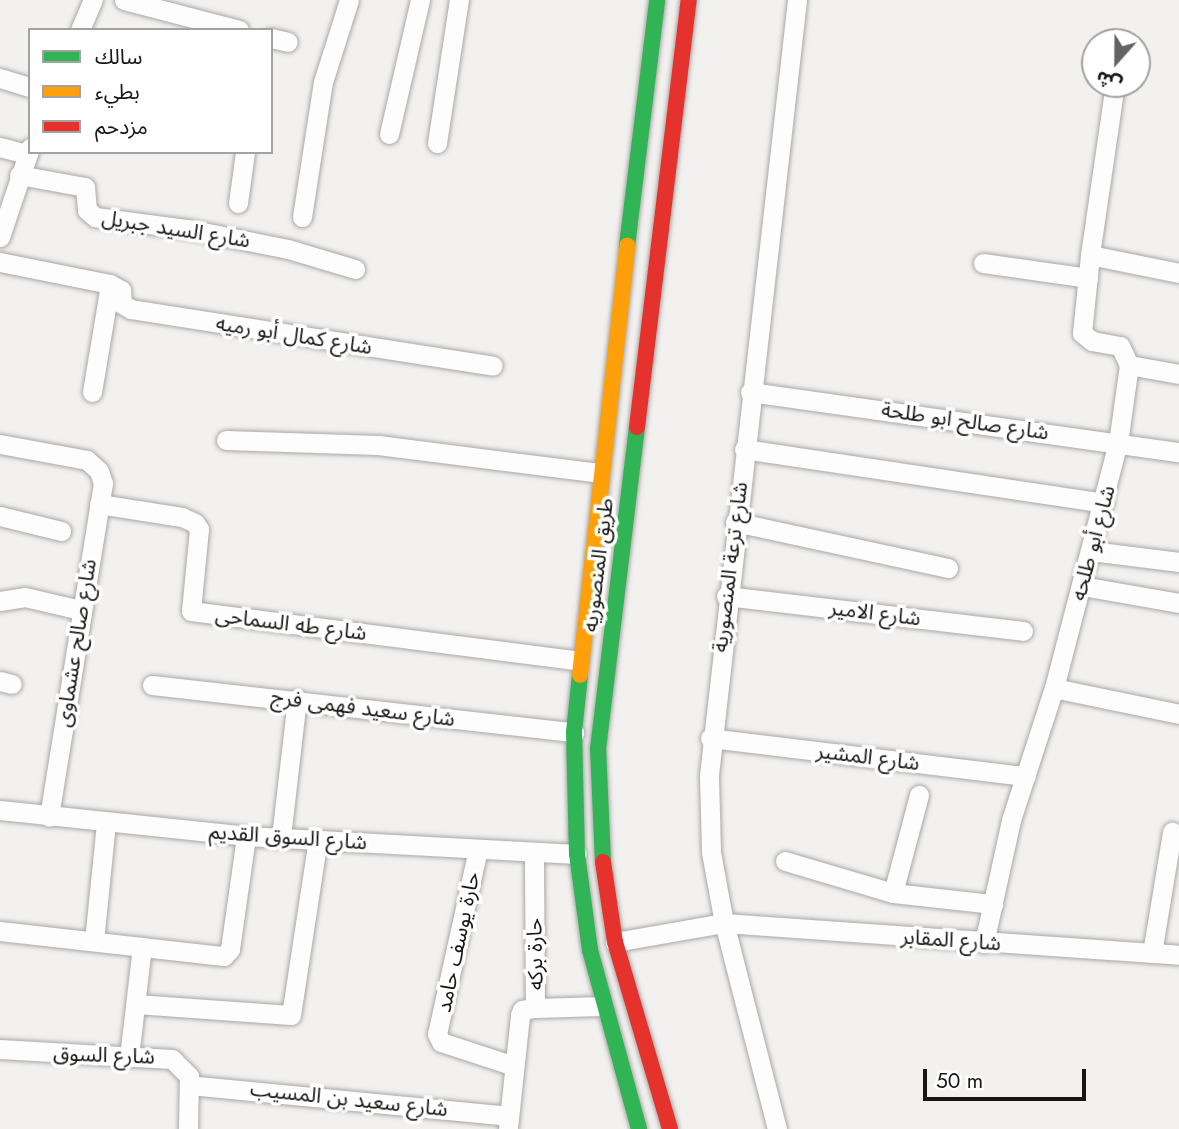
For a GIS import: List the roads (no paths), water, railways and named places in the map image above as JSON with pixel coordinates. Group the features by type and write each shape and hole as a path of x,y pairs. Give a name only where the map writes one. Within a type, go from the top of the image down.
{"main road":[{"name":"طريق المنصوريه","path":"639,1129 603,1006 577,854 574,732 599,472 657,0"},
{"name":"طريق المنصوريه","path":"670,1129 615,942 599,835 598,739 689,0"},
{"path":"628,245 658,249"}],"street":[{"path":"81,28 93,0"},
{"path":"124,0 231,28"},
{"path":"302,217 323,82 349,0"},
{"path":"389,134 421,0"},
{"path":"437,143 459,0"},
{"name":"شارع ترعة المنصورية","path":"777,1129 715,924 710,738 797,0"},
{"path":"0,78 28,85"},
{"path":"1113,98 1090,255 1082,333 1092,341 1120,346 1129,365 1179,374"},
{"path":"0,147 28,151"},
{"path":"0,237 28,153"},
{"path":"239,203 245,154"},
{"name":"شارع السيد جبريل","path":"19,175 85,187 87,210 95,217 188,229 288,249 355,269"},
{"path":"1090,255 1179,273"},
{"path":"0,262 110,284 92,392"},
{"path":"984,263 1088,278"},
{"name":"شارع كمال أبو رميه","path":"110,284 121,290 122,304 131,309 493,366"},
{"name":"شارع أبو طلحه","path":"984,943 1026,776 1054,688 1104,503 1118,443 1129,365"},
{"name":"شارع صالح ابو طلحة","path":"750,392 1179,452"},
{"path":"226,440 378,444 599,472"},
{"name":"شارع صالح عشماوى","path":"0,444 71,454 99,471 103,484 80,610 49,817"},
{"path":"744,449 1104,503"},
{"name":"شارع طه السماحى","path":"99,505 182,517 195,523 199,529 191,611 579,661"},
{"path":"0,516 61,531"},
{"path":"735,522 948,568"},
{"path":"1091,551 1179,562"},
{"path":"1082,586 1179,603"},
{"name":"شارع الامير","path":"726,596 1023,631"},
{"path":"0,601 25,597 80,610"},
{"name":"شارع سعيد فهمى فرج","path":"152,685 297,699 574,732"},
{"path":"1054,688 1179,713"},
{"path":"281,837 297,699"},
{"name":"شارع المشير","path":"710,738 1026,776"},
{"path":"893,893 919,795"},
{"name":"شارع السوق القديم","path":"0,810 246,836 577,854"},
{"path":"94,941 106,822"},
{"path":"1152,953 1171,832"},
{"path":"0,931 224,956 229,952 246,836"},
{"path":"136,1004 291,1015 318,839"},
{"name":"حارة يوسف حامد","path":"478,849 438,1034 441,1042 514,1066"},
{"name":"حارة بركه","path":"508,1123 520,1015 522,1010 535,1008 534,852"},
{"path":"785,861 893,893 993,904"},
{"name":"شارع المقابر","path":"615,942 648,939 715,924 1179,955"},
{"path":"129,1057 142,947"},
{"path":"535,1008 603,1006"},
{"name":"شارع السوق","path":"0,1049 172,1059 186,1068 190,1085"},
{"path":"188,1129 190,1085"},
{"name":"شارع سعيد بن المسيب","path":"190,1085 508,1123"}]}
